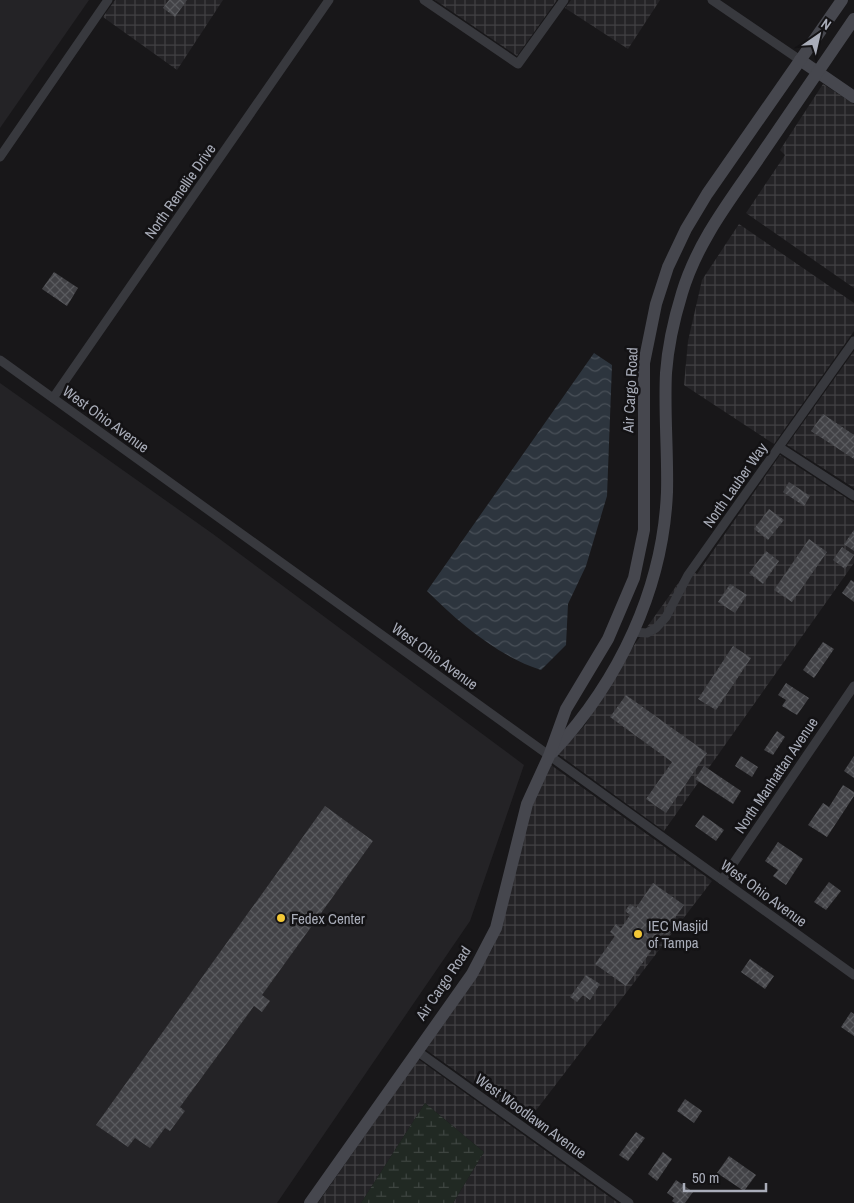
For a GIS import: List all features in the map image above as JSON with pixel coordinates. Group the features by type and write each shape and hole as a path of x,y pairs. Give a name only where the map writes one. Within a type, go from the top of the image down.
{"street":[{"path":"0,157 108,0"},
{"name":"North Renellie Drive","path":"53,398 330,0"},
{"path":"424,0 518,64 564,0"},
{"path":"712,0 854,97"},
{"name":"Air Cargo Road","path":"310,1203 472,974 496,928 527,804 549,756 566,709 608,639 623,607 640,552 644,521 644,363 656,304 668,267 686,229 706,194 842,0"},
{"name":"Air Cargo Road","path":"549,756 580,722 616,667 634,632 655,574 662,542 667,491 666,371 672,330 683,290 698,251 710,230 854,20"},
{"name":"North Lauber Way","path":"634,632 647,633 656,628 666,617 688,575 854,340"},
{"name":"West Ohio Avenue","path":"0,360 854,975"},
{"path":"779,447 854,496"},
{"name":"North Manhattan Avenue","path":"722,880 854,686"},
{"name":"West Woodlawn Avenue","path":"417,1051 629,1203"}],"shaded area":[{"path":"0,0 89,0 0,128"},
{"path":"115,0 223,0 177,70 103,17"},
{"path":"435,0 557,0 517,56"},
{"path":"571,0 660,0 628,49 565,8"},
{"path":"823,84 854,104 854,288 746,213 785,155 780,150"},
{"path":"739,224 854,303 854,331 774,444 684,385 688,341 702,280"},
{"path":"854,351 854,488 787,445"},
{"path":"0,383 213,534 524,765 470,921 277,1203 0,1203"},
{"path":"780,455 854,503 854,563 664,831 558,754 585,725 630,651 689,568 697,574"},
{"path":"551,765 712,881 527,1122 425,1049 493,948 532,806"},
{"path":"418,1059 618,1203 453,1203 484,1152 425,1103 361,1203 318,1203"}],"green space":[{"path":"425,1103 484,1152 453,1203 361,1203"}],"water":[{"path":"594,353 612,365 607,496 586,566 568,604 566,645 541,670 525,664 494,647 452,615 427,591"}],"building":[{"path":"169,0 187,0 175,17 163,8"},
{"path":"54,272 78,288 67,306 42,289"},
{"path":"823,414 854,435 854,459 811,431"},
{"path":"789,482 810,496 804,506 783,492"},
{"path":"769,509 784,520 768,540 754,529"},
{"path":"854,530 854,551 844,544"},
{"path":"809,539 827,552 792,602 774,590"},
{"path":"842,547 854,555 845,569 833,560"},
{"path":"766,551 779,561 763,584 749,573"},
{"path":"851,580 854,582 854,602 842,593"},
{"path":"730,584 747,595 735,613 718,602"},
{"path":"823,642 834,649 814,678 803,670"},
{"path":"733,646 751,658 716,710 698,699"},
{"path":"786,683 809,698 797,715 782,706 786,700 778,695"},
{"path":"626,695 707,753 666,813 646,799 672,762 610,717"},
{"path":"777,731 785,737 773,755 764,750"},
{"path":"741,756 758,767 752,777 735,766"},
{"path":"854,756 854,778 844,771"},
{"path":"704,766 741,791 733,804 695,779"},
{"path":"843,785 854,792 854,796 827,837 808,825 823,803 829,807"},
{"name":"Fedex Center","path":"325,806 373,841 262,995 270,1001 262,1012 254,1006 180,1107 185,1111 170,1131 165,1128 150,1148 135,1138 128,1147 96,1125"},
{"path":"703,815 724,830 716,841 695,826"},
{"path":"778,842 803,859 786,885 773,876 778,870 765,861"},
{"path":"829,882 841,891 826,910 814,902"},
{"name":"IEC Masjid of Tampa","path":"653,883 684,905 667,929 671,932 668,936 664,933 626,986 595,964 615,936 610,932 616,924 621,928 630,915 625,911 630,904 636,908"},
{"path":"750,959 774,976 765,989 741,972"},
{"path":"586,975 600,984 590,1000 583,995 577,1002 570,997"},
{"path":"851,1012 854,1014 854,1036 841,1027"},
{"path":"685,1099 702,1111 694,1123 677,1111"},
{"path":"636,1132 645,1138 628,1161 619,1155"},
{"path":"663,1152 672,1159 657,1181 648,1174"},
{"path":"729,1156 756,1175 744,1191 717,1173"},
{"path":"676,1180 693,1192 685,1203 675,1203 672,1201 674,1198 667,1193"}],"place":[{"name":"Fedex Center","path":"281,918"},
{"name":"IEC Masjid of Tampa","path":"638,934"}]}
